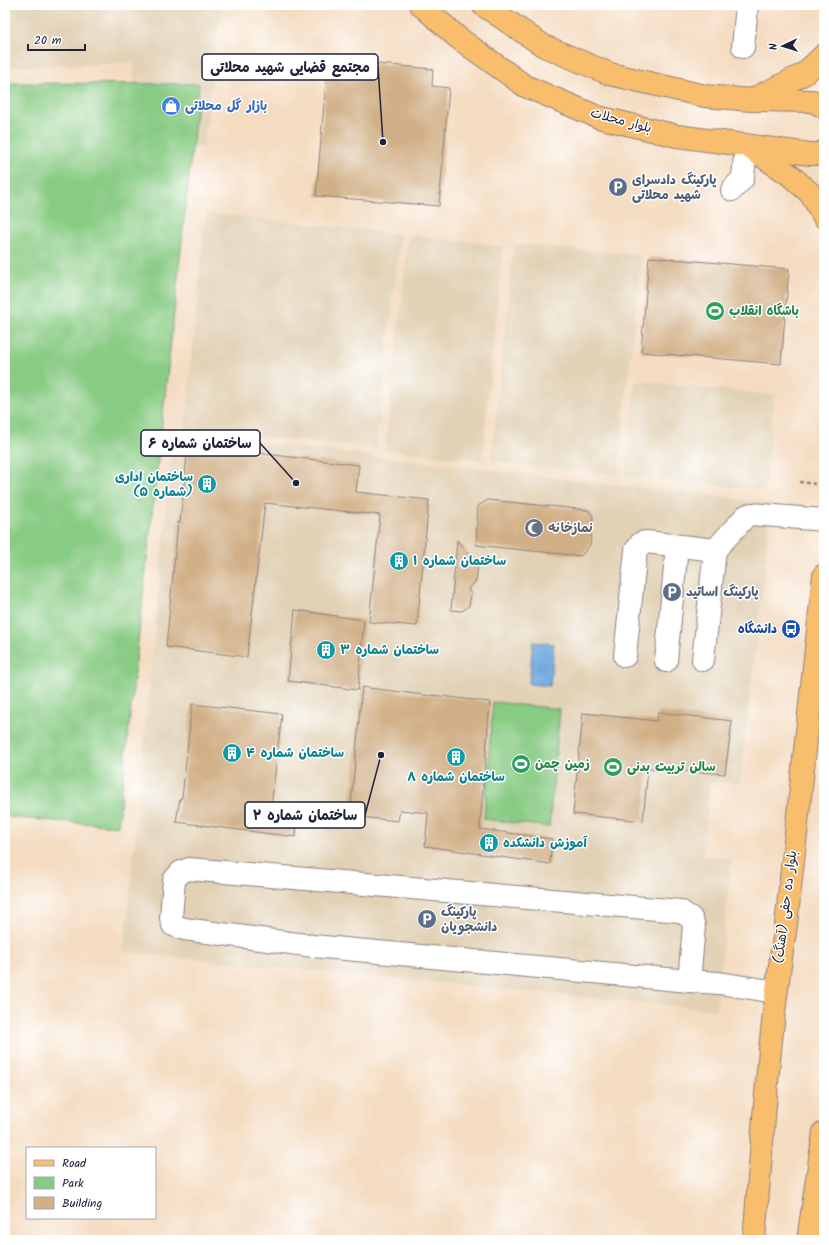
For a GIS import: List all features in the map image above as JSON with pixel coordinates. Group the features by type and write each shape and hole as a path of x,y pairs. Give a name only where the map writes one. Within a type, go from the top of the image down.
{"main road":[{"name":"بلوار محلات","path":"421,5 457,37 525,86 598,117 677,136 746,145 790,175 811,194 824,217"},
{"path":"483,5 544,46 610,74 705,96 751,100 812,101 824,107"},
{"path":"751,100 804,74 824,55"},
{"path":"746,145 810,154 820,154 824,152"},
{"name":"بلوار ده حقی (آهنگ)","path":"754,1240 765,1101 776,992 786,924 824,575"},
{"path":"808,1240 824,1132"}],"street":[{"path":"743,47 747,5"},
{"path":"732,190 743,178 746,145"},
{"path":"703,660 715,550 746,516 751,514 824,520"},
{"path":"625,656 636,550 642,543 646,542 715,550"},
{"path":"666,661 677,546"},
{"path":"689,981 694,926 691,918 680,911 189,869 181,872 174,880 171,918 173,925 184,929 313,946 689,981 719,983 776,992"}],"path":[{"path":"800,482 824,485"}],"shaded area":[{"name":"بازار گل محلاتی","path":"5,5 222,5 203,147 132,145 134,63 5,67"},
{"path":"206,213 400,234 376,448 185,429"},
{"path":"409,235 503,246 482,460 385,450"},
{"path":"514,244 641,255 618,475 491,461"},
{"path":"635,381 774,395 765,490 626,476"},
{"path":"174,433 772,503 740,784 710,782 703,855 732,858 716,1010 124,952"}],"green space":[{"path":"5,83 199,84 118,826 5,817"},
{"name":"زمین چمن","path":"493,702 560,709 549,827 484,819"}],"water":[{"path":"533,642 554,644 550,686 529,684"}],"building":[{"path":"345,61 433,69 432,86 449,88 439,206 316,196 327,70 345,71"},
{"name":"باشگاه انقلاب","path":"649,257 789,269 781,364 641,352"},
{"path":"188,445 359,465 356,492 429,500 417,626 369,622 380,515 265,503 247,657 166,647 178,522 180,523"},
{"name":"نمازخانه","path":"488,500 588,510 593,516 590,545 581,556 476,545 478,506"},
{"path":"457,540 478,566 476,581 468,589 471,594 469,606 462,611 451,610"},
{"name":"ساختمان شماره ۳","path":"295,610 364,620 358,690 288,681"},
{"path":"362,687 490,702 480,829 552,839 550,864 425,846 428,813 400,810 398,821 350,816"},
{"name":"ساختمان شماره ۴","path":"192,704 282,714 271,808 288,809 297,821 296,837 176,822 180,798 182,798"},
{"name":"سالن تربیت بدنی","path":"658,712 732,721 725,774 648,768 643,821 573,814 583,713 657,721"}],"place":[{"name":"بازار گل محلاتی","path":"171,106"},
{"name":"مجتمع قضایی شهید محلاتی","path":"383,142"},
{"name":"پارکینگ دادسرای شهید محلاتی","path":"618,187"},
{"name":"باشگاه انقلاب","path":"715,311"},
{"name":"ساختمان شماره ۶","path":"296,483"},
{"name":"ساختمان اداری (شماره ۵)","path":"207,484"},
{"name":"نمازخانه","path":"534,528"},
{"name":"ساختمان شماره ۱","path":"399,561"},
{"name":"پارکینگ اساتید","path":"672,592"},
{"name":"دانشگاه","path":"791,629"},
{"name":"ساختمان شماره ۳","path":"326,650"},
{"name":"ساختمان شماره ۴","path":"232,753"},
{"name":"ساختمان شماره ۲","path":"381,755"},
{"name":"ساختمان شماره ۸","path":"456,757"},
{"name":"زمین چمن","path":"521,764"},
{"name":"سالن تربیت بدنی","path":"613,767"},
{"name":"آموزش دانشکده","path":"489,843"},
{"name":"پارکینگ دانشجویان","path":"427,919"}]}
